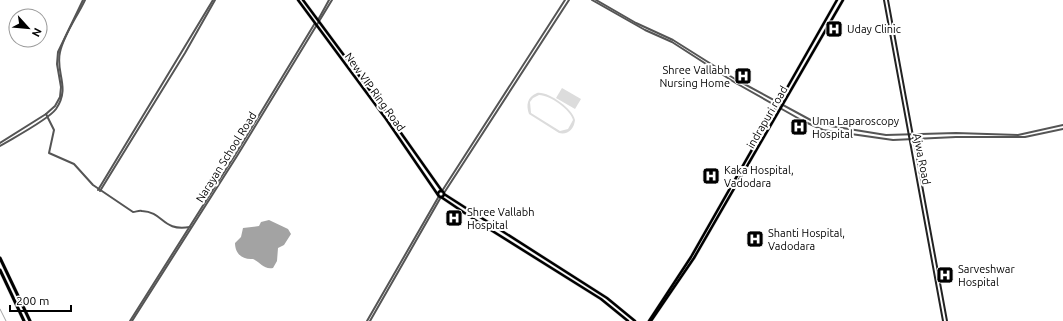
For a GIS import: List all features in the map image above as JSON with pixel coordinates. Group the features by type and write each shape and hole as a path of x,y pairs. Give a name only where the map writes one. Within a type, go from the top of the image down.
{"highway":[{"path":"0,258 30,321"},
{"path":"0,270 24,321"}],"main road":[{"name":"New VIP Ring Road","path":"298,0 386,119 440,196 478,222 601,299 628,321"},
{"name":"New VIP Ring Road","path":"303,0 443,192 456,203 607,298 634,321"},
{"name":"indrapuri road","path":"650,321 686,265 837,0"},
{"name":"indrapuri road","path":"650,321 694,258 843,0"},
{"name":"Ajwa Road","path":"884,0 943,321"},
{"name":"Ajwa Road","path":"888,0 948,321"},
{"path":"440,196 439,192 443,192"},
{"path":"440,196 443,192"}],"street":[{"path":"0,146 47,115 55,106 61,92 58,52 84,0"},
{"path":"99,190 214,0"},
{"name":"Narayan School Road","path":"131,321 237,156 331,0"},
{"path":"443,192 564,0"},
{"path":"443,192 569,0"},
{"path":"592,0 645,30 672,42 734,82 814,126 875,138 909,139 1021,138 1063,129"},
{"path":"596,0 636,23 673,40 735,79 784,104 815,123 831,127 886,135 956,133 1022,134 1063,125"},
{"path":"131,321 316,25"},
{"path":"0,143 47,115"},
{"path":"47,115 54,130 49,153 74,164 99,190 133,212 142,211 155,215 173,228 190,226"},
{"path":"369,321 440,196"}],"shaded area":[{"path":"562,88 581,99 575,109 556,98"},
{"path":"537,93 542,93 547,95 565,106 570,111 575,120 570,131 559,133 529,114 528,102","holes":["539,95 554,100 571,116 573,120 568,129 560,131 531,113 530,102 533,98"]},
{"path":"269,220 288,229 291,234 284,245 278,248 277,261 273,268 267,268 253,259 240,256 235,247 235,243 241,237 243,228 259,226 261,222"}],"waterway":[{"path":"0,309 6,321"}],"place":[{"name":"Uday Clinic","path":"834,29"},
{"name":"Shree Vallabh Nursing Home","path":"743,76"},
{"name":"Uma Laparoscopy Hospital","path":"799,127"},
{"name":"Kaka Hospital, Vadodara","path":"711,176"},
{"name":"Shree Vallabh Hospital","path":"454,218"},
{"name":"Shanti Hospital, Vadodara","path":"755,239"},
{"name":"Sarveshwar Hospital","path":"945,275"}]}
